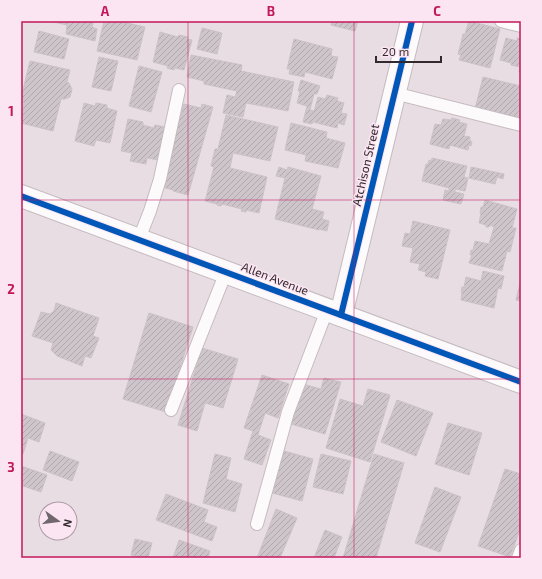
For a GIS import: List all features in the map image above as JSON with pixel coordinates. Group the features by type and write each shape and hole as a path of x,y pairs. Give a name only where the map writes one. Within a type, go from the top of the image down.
{"street":[{"name":"Atchison Street","path":"334,312 394,93 412,21"},
{"name":"Allen Avenue","path":"21,196 521,382"}],"lane":[{"path":"501,21 521,26"},
{"path":"139,240 160,178 179,90"},
{"path":"394,93 521,125"},
{"path":"171,410 226,272"},
{"path":"257,524 288,412 334,312"},
{"path":"518,558 521,550"}],"building":[{"path":"49,21 94,21 92,27 97,29 95,41 66,34 67,25"},
{"path":"104,21 118,21 145,27 137,60 97,51"},
{"path":"332,21 358,21 355,31 331,25"},
{"path":"469,21 500,29 490,68 459,60 461,55 458,54 463,34 465,34"},
{"path":"202,28 222,33 217,54 197,49"},
{"path":"39,31 69,39 64,59 34,52"},
{"path":"160,32 178,37 179,35 188,37 187,39 192,40 184,70 175,68 174,70 167,68 168,66 153,62"},
{"path":"506,38 517,41 517,38 521,39 521,73 519,72 520,67 500,60"},
{"path":"294,39 332,49 331,56 338,57 332,79 305,72 304,77 289,74 290,69 287,69"},
{"path":"191,55 242,65 241,71 294,82 288,111 246,103 243,117 223,113 227,95 235,97 237,91 204,84 204,81 187,77"},
{"path":"99,57 118,61 111,91 92,87"},
{"path":"30,61 70,70 67,82 72,89 70,97 61,99 53,131 21,123 24,103 21,102 21,98"},
{"path":"139,66 162,72 151,112 129,106"},
{"path":"483,77 521,86 521,120 475,109"},
{"path":"301,80 320,86 317,94 314,94 310,110 314,111 318,97 325,99 327,95 338,98 337,101 344,103 341,113 347,114 344,125 338,123 337,128 313,122 312,124 303,122 307,106 297,103"},
{"path":"84,103 95,106 96,103 107,105 107,108 117,111 110,143 96,140 94,146 75,141"},
{"path":"184,104 201,108 202,104 213,107 188,195 162,187"},
{"path":"226,115 278,127 270,161 233,153 230,168 267,177 259,213 246,210 246,212 241,211 242,209 222,204 221,206 205,201 214,167 211,166 215,149 218,149"},
{"path":"452,118 467,124 464,136 470,137 470,141 472,142 471,146 469,145 468,150 450,145 449,149 430,144 435,124 441,125 443,119 451,120"},
{"path":"128,119 143,122 143,125 154,128 155,125 165,127 158,160 147,158 146,164 130,161 132,153 121,151"},
{"path":"291,123 327,132 326,138 345,143 338,168 305,161 306,155 285,150"},
{"path":"432,158 467,166 464,177 468,178 465,191 455,189 455,192 464,194 461,204 443,200 445,190 449,191 449,188 422,181 426,164 428,164 429,160 431,161"},
{"path":"279,167 287,170 288,167 321,176 312,209 324,212 322,219 329,221 327,231 275,219 285,178 276,176"},
{"path":"471,167 504,174 503,179 497,177 495,184 469,178"},
{"path":"485,200 517,209 512,228 516,228 510,252 507,251 502,271 469,263 472,255 470,255 471,250 473,250 475,241 489,244 494,227 490,225 489,227 486,227 486,225 479,223 481,207 483,207"},
{"path":"413,221 450,230 438,279 425,276 426,272 418,270 420,264 410,262 413,248 402,246 405,233 410,234"},
{"path":"483,271 504,276 501,289 498,288 494,308 461,300 462,287 464,287 466,277 481,281"},
{"path":"521,279 521,301 516,300"},
{"path":"56,303 99,318 93,336 99,338 91,358 85,356 82,366 57,356 51,350 53,343 32,336 41,312 50,314 54,311"},
{"path":"149,313 193,327 166,412 123,399"},
{"path":"202,348 238,359 223,408 205,403 197,431 178,425"},
{"path":"262,375 289,384 278,418 265,413 258,435 271,440 262,465 244,459 253,431 244,428"},
{"path":"324,378 341,382 325,434 291,424 303,384 321,389"},
{"path":"368,389 390,395 370,462 326,448 340,399 363,406"},
{"path":"397,400 433,413 416,456 381,442"},
{"path":"21,414 45,423 39,442 28,438 23,454 21,453"},
{"path":"448,423 482,433 469,475 435,464"},
{"path":"50,451 79,462 72,481 43,470"},
{"path":"284,451 313,459 302,501 272,493"},
{"path":"215,454 231,458 226,479 242,484 235,512 203,503"},
{"path":"321,454 351,461 343,494 313,487"},
{"path":"374,454 404,463 376,558 343,558"},
{"path":"21,466 47,475 41,492 23,486 21,491"},
{"path":"505,469 521,474 521,527 510,557 478,546"},
{"path":"435,487 461,497 440,552 415,543"},
{"path":"166,494 208,510 204,522 217,527 212,541 156,520"},
{"path":"276,509 297,518 280,558 257,558"},
{"path":"325,530 342,537 334,558 314,558"},
{"path":"135,539 152,543 148,558 131,555"},
{"path":"179,540 210,551 208,558 173,558"}],"cycle path":[{"path":"341,315 412,21"},
{"path":"21,196 521,382"}]}
